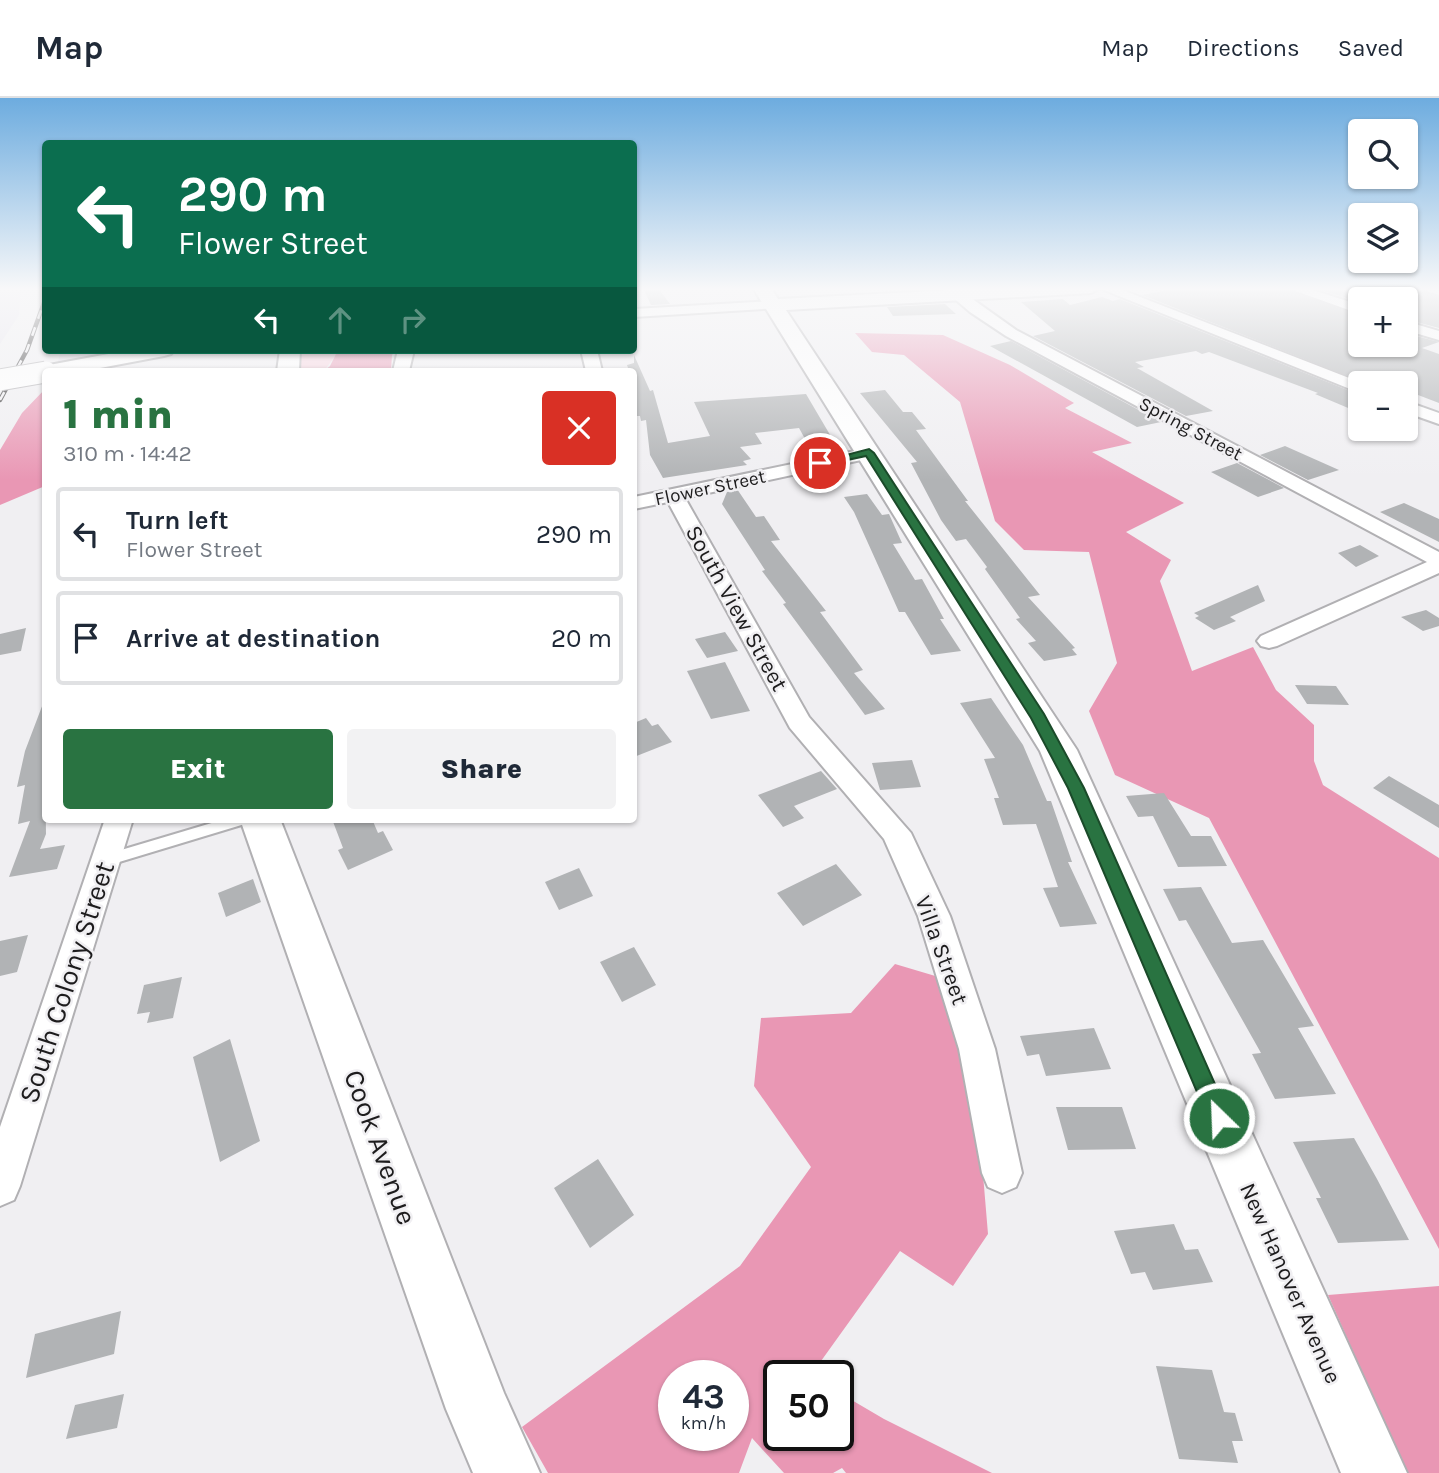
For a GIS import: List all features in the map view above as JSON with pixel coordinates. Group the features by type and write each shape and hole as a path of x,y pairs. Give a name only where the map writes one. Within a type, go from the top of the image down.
{"main road":[{"name":"New Hanover Avenue","path":"803,352 1058,750 1374,1473"},
{"path":"66,368 141,354"},
{"path":"0,380 42,372"},
{"name":"Cook Avenue","path":"261,823 478,1409 507,1473"}],"street":[{"name":"Spring Street","path":"1048,352 1439,562"},
{"path":"1269,352 1348,383"},
{"path":"1418,411 1439,419"},
{"name":"Flower Street","path":"637,502 869,453"},
{"name":"South View Street","path":"674,495 799,722"},
{"path":"1269,641 1439,562"},
{"name":"Villa Street","path":"799,722 895,833 934,916 976,1049 1002,1173"},
{"name":"South Colony Street","path":"0,1186 118,823"}],"lane":[{"path":"106,860 230,823"}],"shaded area":[{"path":"874,352 981,352 1010,365 1074,403 1065,408 1132,443 1092,452 1184,503 1126,532 1171,560 1160,581 1192,671 1253,647 1276,690 1314,725 1314,761 1323,785 1439,858 1439,1249 1209,818 1115,775 1089,711 1117,663 1089,552 1024,550 995,521 960,402 904,355"},
{"path":"60,354 119,354 57,365"},
{"path":"300,354 337,354 326,368 298,368"},
{"path":"336,354 393,354 391,368 328,368"},
{"path":"42,392 42,487 0,505 0,450 22,413"},
{"path":"895,964 942,978 977,1103 988,1234 953,1286 900,1251 822,1360 763,1360 763,1450 752,1438 749,1446 749,1360 658,1360 658,1451 747,1451 739,1473 548,1473 522,1427 740,1266 811,1167 754,1086 761,1018 851,1013"},
{"path":"1439,1286 1439,1473 1407,1473 1328,1295"},
{"path":"854,1401 992,1473 846,1473 842,1468 833,1473 784,1473 764,1451 854,1451"}],"building":[{"path":"1001,352 1032,352 1161,422 1137,427"},
{"path":"1064,352 1190,352 1135,362 1144,367 1137,368 1213,411 1186,416"},
{"path":"1209,352 1253,352 1348,390 1348,408 1315,394 1318,393"},
{"path":"1287,352 1348,352 1348,357 1418,357 1418,352 1434,352 1439,354 1439,403 1418,395 1418,371 1348,371 1348,376"},
{"path":"634,355 650,391 653,390 668,443 710,436 694,402 806,394 836,445 810,448 799,428 755,433 762,444 740,447 751,459 743,461 747,465 663,478 650,455 646,420 641,421 640,416 637,416 637,368 628,368 627,365 634,363"},
{"path":"885,390 903,412 912,412 926,429 916,430 968,501 965,501 1040,595 1028,597 1075,648 1072,649 1077,655 1044,661 1028,643 1036,641 1016,619 1020,618 985,569 987,567 966,539 956,541 941,520 911,463 917,462 860,393"},
{"path":"1285,446 1339,470 1308,480 1260,455"},
{"path":"1237,463 1284,488 1258,497 1211,472"},
{"path":"737,489 756,517 764,516 780,540 771,541 826,611 820,612 863,670 854,673 885,709 865,715 783,604 786,603 762,571 765,570 722,504 727,492"},
{"path":"867,494 882,515 889,514 902,543 893,544 915,580 922,579 944,619 940,619 961,651 931,655 905,612 899,612 854,512 844,497"},
{"path":"1404,503 1439,519 1439,542 1380,512"},
{"path":"1360,545 1379,556 1356,567 1338,553"},
{"path":"1258,585 1265,601 1230,617 1236,621 1214,630 1195,618 1199,616 1194,613"},
{"path":"1426,610 1439,618 1439,626 1423,631 1401,617"},
{"path":"26,628 21,651 0,655 0,634"},
{"path":"725,632 738,651 707,658 695,639"},
{"path":"725,662 750,711 711,719 687,671"},
{"path":"1295,685 1336,686 1349,705 1307,704"},
{"path":"991,698 1023,745 1047,801 1051,801 1072,862 1068,862 1097,924 1060,927 1043,888 1058,887 1036,824 1003,825 994,798 999,798 984,759 995,758 960,703"},
{"path":"42,706 42,823 46,823 46,834 40,849 65,845 57,869 9,877 30,821 18,824 25,785 17,787 25,751"},
{"path":"646,718 652,726 658,724 672,742 637,756 637,722"},
{"path":"912,760 921,787 880,790 872,763"},
{"path":"821,771 837,789 794,806 804,818 783,827 758,795"},
{"path":"1389,776 1439,805 1439,828 1373,788"},
{"path":"1164,793 1191,836 1211,836 1227,866 1178,867 1153,816 1138,817 1126,796"},
{"path":"334,823 374,823 378,833 383,831 393,850 348,870 338,850 343,848"},
{"path":"836,864 862,895 803,926 777,893"},
{"path":"579,868 593,896 559,910 545,882"},
{"path":"253,879 261,902 226,917 218,893"},
{"path":"1201,887 1232,943 1263,940 1314,1026 1298,1028 1336,1094 1275,1099 1252,1054 1261,1053 1186,920 1179,921 1163,889"},
{"path":"28,935 17,972 0,976 0,941"},
{"path":"634,947 656,985 622,1002 600,962"},
{"path":"182,977 173,1018 147,1023 150,1012 137,1014 144,985"},
{"path":"1094,1028 1111,1069 1046,1076 1039,1054 1027,1056 1020,1036"},
{"path":"230,1039 260,1141 220,1162 193,1057"},
{"path":"1056,1107 1122,1107 1136,1149 1068,1150"},
{"path":"1354,1138 1409,1240 1338,1243 1316,1198 1321,1198 1293,1142"},
{"path":"598,1159 634,1215 590,1248 554,1188"},
{"path":"1174,1224 1185,1250 1198,1249 1213,1282 1153,1290 1145,1272 1131,1274 1114,1231"},
{"path":"121,1311 114,1354 26,1378 35,1334"},
{"path":"1156,1366 1212,1370 1224,1412 1235,1413 1243,1441 1232,1441 1238,1463 1179,1459"},
{"path":"124,1394 117,1428 66,1439 75,1405"}],"railway":[{"path":"0,400 26,352"}],"route":[{"path":"820,463 869,453 1058,750 1219,1118"}]}
